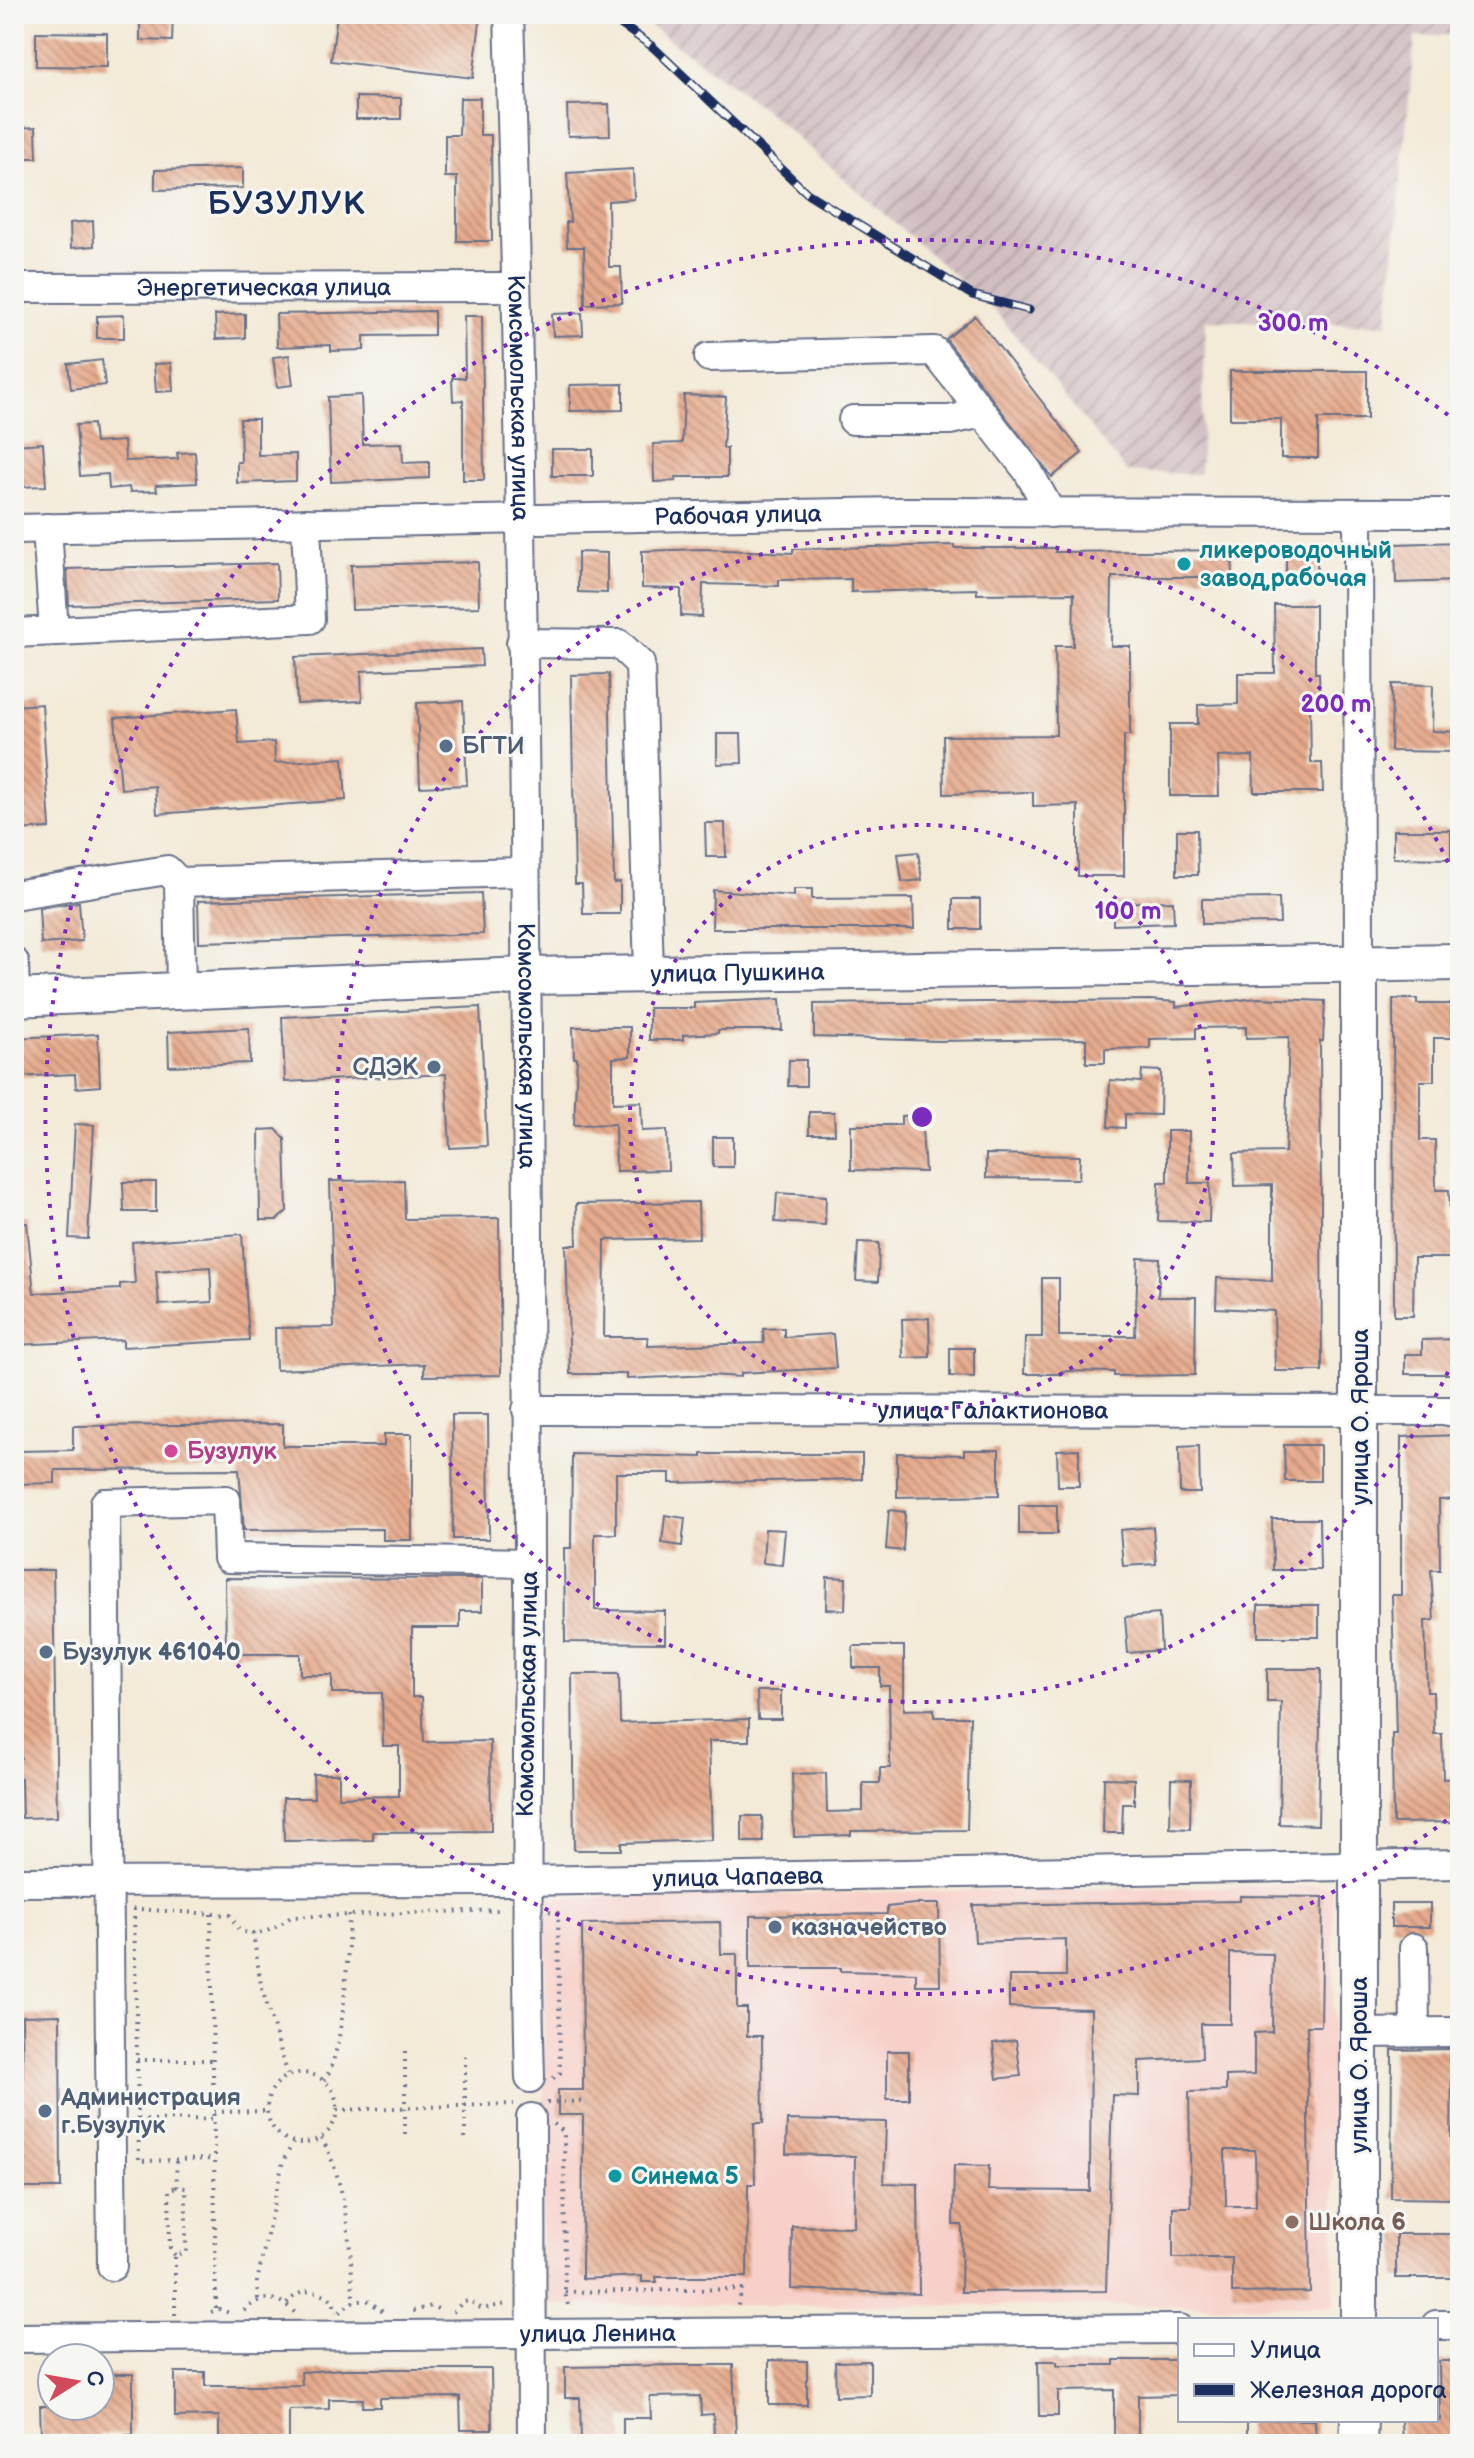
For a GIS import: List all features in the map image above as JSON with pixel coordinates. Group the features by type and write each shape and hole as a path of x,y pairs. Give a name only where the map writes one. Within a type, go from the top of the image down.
{"main road":[{"name":"улица Пушкина","path":"14,986 181,990 649,973 1460,962"},
{"name":"улица О. Яроша","path":"1359,963 1359,2318"},
{"path":"1358,2444 1359,2422"}],"street":[{"name":"Комсомольская улица","path":"509,14 520,519 524,976 529,1563 525,1881 538,2105 532,2444"},
{"name":"Энергетическая улица","path":"14,288 515,287"},
{"path":"709,357 934,351 1028,471 1051,513"},
{"path":"853,420 950,420 982,413"},
{"name":"Рабочая улица","path":"14,529 1051,513 1460,513"},
{"name":"улица О. Яроша","path":"1358,514 1359,963"},
{"path":"14,633 310,619 306,523"},
{"path":"47,528 54,631"},
{"path":"521,643 619,644 640,664 649,973"},
{"path":"14,895 167,870 179,882 181,990"},
{"path":"179,882 523,872"},
{"name":"улица Галактионова","path":"527,1410 1460,1411"},
{"path":"112,2266 111,1881 105,1503 226,1500 228,1558 529,1563"},
{"name":"улица Чапаева","path":"14,1882 525,1881 1460,1864"},
{"path":"1414,1948 1415,2032"},
{"path":"1359,2033 1450,2032"},
{"path":"1438,2325 1460,2325"},
{"name":"улица Ленина","path":"14,2338 1178,2329"}],"path":[{"path":"538,2105 549,2081 560,2073 558,1913 540,1908"},
{"path":"215,2159 139,2161 132,1909 230,1915 239,1930 253,1933 275,1930 291,1917 501,1910"},
{"path":"211,1914 216,2310"},
{"path":"324,2081 337,2040 347,1975 349,1915"},
{"path":"253,1933 261,1985 288,2076"},
{"path":"405,2052 405,2136"},
{"path":"465,2055 465,2138"},
{"path":"137,2060 213,2060"},
{"path":"310,2074 324,2081 334,2094 337,2110 332,2126 321,2138 294,2142 275,2131 267,2111 272,2090 288,2076 310,2074"},
{"path":"337,2110 583,2101"},
{"path":"538,2105 564,2132 565,2292 742,2289"},
{"path":"214,2112 267,2111"},
{"path":"138,2120 214,2119"},
{"path":"321,2138 336,2180 348,2239 353,2302"},
{"path":"258,2299 257,2282 283,2161 294,2142"},
{"path":"176,2160 177,2187"},
{"path":"175,2255 186,2252 186,2188 177,2187 169,2189 170,2250 175,2255 175,2315"},
{"path":"287,2304 297,2294 316,2291 333,2301 336,2313"}],"shaded area":[{"path":"634,14 1460,14 1460,34 1415,37 1387,325 1206,320 1200,474 1127,472 995,311 764,109"},
{"path":"1333,1885 1334,2306 541,2305 546,1898"}],"building":[{"path":"140,14 173,14 172,41 140,40"},
{"path":"337,14 481,14 473,78 331,61"},
{"path":"36,32 107,33 107,67 36,66"},
{"path":"356,97 401,98 401,119 356,119"},
{"path":"460,98 480,98 480,135 491,135 492,241 457,241 457,177 445,177 445,135 459,135"},
{"path":"609,104 610,135 568,136 567,105"},
{"path":"36,127 37,158 16,158 15,128"},
{"path":"243,168 243,188 155,190 155,170"},
{"path":"633,169 634,199 608,201 609,267 621,267 622,303 585,304 584,247 567,247 566,222 570,222 567,173"},
{"path":"93,221 94,246 71,248 70,223"},
{"path":"434,311 434,335 364,336 364,350 331,351 331,345 277,347 276,314"},
{"path":"582,313 583,335 553,336 552,314"},
{"path":"245,314 245,338 216,339 215,315"},
{"path":"124,315 124,338 97,338 97,316"},
{"path":"464,316 482,316 484,480 463,480 463,400 453,401 452,378 465,378"},
{"path":"975,316 1082,453 1052,477 946,339"},
{"path":"289,355 293,385 277,387 273,357"},
{"path":"102,360 105,385 71,389 68,364"},
{"path":"171,363 173,391 156,392 154,364"},
{"path":"1230,371 1367,371 1367,419 1318,419 1318,458 1281,458 1281,419 1230,419"},
{"path":"623,384 623,410 570,411 570,385"},
{"path":"361,395 363,444 402,443 403,463 429,462 429,478 331,482 328,397"},
{"path":"684,395 726,397 723,448 727,448 727,477 676,477 676,481 654,482 653,444 682,443"},
{"path":"240,419 258,419 258,455 296,454 296,481 237,483 237,462 241,462"},
{"path":"93,424 95,443 124,441 125,461 178,459 177,453 195,452 197,483 156,485 157,491 130,492 129,487 109,489 108,474 80,476 76,425"},
{"path":"43,443 46,486 14,487 14,445"},
{"path":"552,449 593,449 593,476 552,476"},
{"path":"1460,542 1460,581 1396,583 1395,544"},
{"path":"954,545 954,548 1055,548 1055,552 1232,550 1233,577 1112,577 1111,646 1130,646 1130,735 1124,735 1124,876 1078,876 1078,805 1033,806 1033,792 944,794 943,736 1056,735 1055,646 1073,646 1074,593 977,594 977,589 851,592 851,579 779,580 779,586 703,584 702,617 681,616 681,589 642,588 642,551 703,549 793,553 793,549"},
{"path":"1286,550 1317,550 1317,573 1286,572"},
{"path":"578,552 607,553 607,593 578,592"},
{"path":"478,562 479,607 352,610 351,565"},
{"path":"277,563 278,599 69,605 67,569"},
{"path":"1274,605 1315,605 1315,673 1319,673 1320,705 1310,705 1311,763 1322,763 1323,792 1254,792 1253,756 1218,757 1219,796 1170,796 1170,724 1198,724 1198,705 1238,704 1238,673 1275,673"},
{"path":"481,649 482,666 361,671 362,701 297,704 295,657"},
{"path":"609,674 614,883 620,882 620,914 583,914 582,884 575,884 571,675"},
{"path":"1392,684 1433,685 1432,731 1460,732 1460,752 1391,751"},
{"path":"463,701 467,785 420,787 417,703"},
{"path":"42,704 50,828 14,830 14,706"},
{"path":"236,709 239,744 274,742 275,763 343,758 346,800 157,814 155,786 121,789 115,718"},
{"path":"717,734 741,734 742,763 717,764"},
{"path":"705,823 725,823 726,857 706,857"},
{"path":"1177,830 1197,830 1198,875 1177,875"},
{"path":"1393,830 1451,830 1451,859 1393,858"},
{"path":"918,852 922,880 902,882 898,854"},
{"path":"794,889 812,889 812,899 913,898 914,929 712,929 713,890 794,896"},
{"path":"481,893 483,934 199,942 198,901"},
{"path":"1279,898 1280,923 1202,924 1202,899"},
{"path":"953,899 980,899 980,929 953,929"},
{"path":"1173,901 1174,923 1113,925 1113,903"},
{"path":"79,902 82,941 41,944 39,908"},
{"path":"1258,998 1325,1001 1323,1041 1320,1041 1322,1371 1275,1371 1274,1311 1216,1308 1217,1278 1272,1281 1272,1185 1235,1186 1234,1153 1285,1152 1289,1037 1246,1038 1246,1027 1196,1028 1196,1038 1150,1039 1150,1048 1105,1049 1105,1063 1086,1063 1086,1039 939,1041 814,1037 814,1004 1149,1000 1176,1002 1176,1007"},
{"path":"780,999 782,1030 718,1030 718,1033 683,1035 683,1040 649,1040 649,1008 694,1008 694,1003"},
{"path":"1393,999 1417,999 1417,1004 1460,1004 1460,1038 1434,1038 1434,1081 1420,1081 1420,1140 1435,1140 1436,1190 1449,1190 1451,1234 1460,1234 1460,1258 1414,1258 1413,1316 1394,1316"},
{"path":"480,1007 487,1146 450,1148 446,1074 285,1082 282,1017"},
{"path":"573,1027 630,1027 630,1057 613,1058 613,1103 641,1102 642,1131 667,1130 668,1170 616,1171 615,1124 574,1125 577,1058 574,1058"},
{"path":"249,1028 250,1063 169,1066 168,1032"},
{"path":"98,1034 100,1086 76,1088 75,1074 14,1077 14,1038"},
{"path":"789,1060 806,1060 806,1086 788,1086"},
{"path":"1142,1070 1161,1071 1160,1115 1125,1114 1125,1128 1108,1127 1110,1080 1141,1082"},
{"path":"809,1112 834,1112 835,1134 809,1134"},
{"path":"921,1115 925,1172 851,1170 851,1125 901,1125 901,1116"},
{"path":"75,1124 94,1125 88,1239 69,1238"},
{"path":"276,1129 285,1139 287,1211 277,1220 260,1220 259,1130"},
{"path":"1167,1131 1189,1131 1189,1183 1210,1183 1209,1222 1158,1221 1159,1182 1167,1182"},
{"path":"713,1137 733,1137 733,1167 713,1167"},
{"path":"986,1154 1080,1156 1079,1179 986,1178"},
{"path":"404,1180 405,1219 499,1218 501,1375 424,1376 424,1364 276,1370 275,1328 334,1327 330,1181"},
{"path":"123,1182 156,1182 156,1212 124,1212"},
{"path":"777,1193 826,1196 825,1225 775,1222"},
{"path":"698,1202 699,1238 605,1240 604,1337 648,1337 648,1346 764,1343 763,1329 784,1328 784,1337 833,1334 836,1368 741,1373 741,1377 709,1375 627,1379 627,1374 570,1374 566,1245 577,1245 576,1204"},
{"path":"14,1223 27,1223 34,1293 120,1289 120,1284 135,1283 132,1242 242,1234 249,1340 123,1347 123,1340 14,1345","holes":["210,1267 212,1302 159,1305 156,1271"]},
{"path":"858,1242 879,1243 878,1282 856,1281"},
{"path":"1138,1258 1160,1259 1158,1297 1196,1297 1195,1375 1114,1376 1114,1372 1063,1371 1063,1374 1024,1374 1025,1337 1042,1337 1042,1278 1059,1278 1059,1336 1135,1336"},
{"path":"929,1318 930,1357 903,1358 902,1319"},
{"path":"1460,1339 1460,1374 1405,1374 1405,1354 1422,1354 1422,1340"},
{"path":"950,1348 974,1348 974,1377 950,1376"},
{"path":"452,1415 488,1415 489,1539 453,1539"},
{"path":"283,1424 283,1446 384,1446 384,1434 412,1434 412,1540 383,1540 383,1529 244,1530 239,1469 55,1470 55,1483 18,1484 17,1451 73,1450 73,1426"},
{"path":"1460,1435 1460,1499 1439,1500 1440,1570 1431,1570 1434,1620 1425,1621 1427,1692 1433,1692 1434,1734 1442,1734 1443,1779 1460,1778 1460,1822 1393,1823 1392,1734 1396,1734 1392,1595 1401,1595 1401,1437"},
{"path":"1284,1445 1320,1445 1320,1481 1285,1481"},
{"path":"1199,1446 1200,1493 1180,1493 1179,1447"},
{"path":"1079,1449 1079,1486 1058,1486 1057,1450"},
{"path":"964,1450 999,1450 999,1495 897,1497 897,1453 964,1455"},
{"path":"572,1454 702,1457 702,1454 862,1454 862,1479 670,1483 670,1473 616,1473 616,1534 595,1534 595,1610 665,1611 665,1643 565,1642 564,1548 571,1548"},
{"path":"1019,1505 1057,1505 1057,1534 1019,1534"},
{"path":"889,1510 905,1512 903,1551 886,1549"},
{"path":"665,1515 685,1518 682,1546 662,1543"},
{"path":"1272,1519 1319,1519 1320,1570 1273,1570"},
{"path":"1153,1527 1156,1564 1123,1566 1120,1530"},
{"path":"765,1529 785,1530 782,1565 763,1563"},
{"path":"18,1570 53,1570 57,1817 22,1818 21,1778 14,1779 14,1758 21,1758 20,1727 14,1727 14,1651 19,1651"},
{"path":"827,1577 846,1578 845,1610 826,1609"},
{"path":"225,1578 482,1579 482,1611 460,1611 460,1628 412,1628 412,1697 422,1697 424,1742 490,1741 491,1831 373,1832 373,1840 284,1841 283,1798 314,1798 313,1774 339,1774 339,1797 399,1796 399,1746 383,1746 382,1693 332,1693 332,1675 300,1675 300,1654 226,1654"},
{"path":"1258,1605 1319,1605 1319,1637 1258,1637"},
{"path":"1159,1614 1161,1650 1128,1653 1125,1617"},
{"path":"853,1646 904,1646 904,1710 934,1709 934,1717 970,1717 967,1830 851,1831 851,1835 794,1837 792,1774 826,1773 827,1812 863,1811 863,1783 880,1783 880,1768 890,1768 889,1686 880,1686 880,1668 853,1668"},
{"path":"1267,1669 1321,1669 1318,1825 1279,1824 1281,1702 1267,1702"},
{"path":"572,1674 619,1674 620,1723 749,1719 749,1741 709,1741 712,1840 621,1843 621,1850 574,1850"},
{"path":"757,1691 781,1691 781,1719 758,1719"},
{"path":"1104,1778 1134,1779 1134,1804 1123,1804 1122,1833 1103,1833"},
{"path":"1171,1779 1191,1780 1190,1829 1170,1828"},
{"path":"742,1816 762,1816 763,1842 742,1842"},
{"path":"1240,1896 1323,1897 1321,2026 1307,2026 1310,2292 1232,2293 1232,2258 1173,2258 1173,2207 1191,2207 1189,2092 1226,2091 1226,2076 1254,2075 1254,2033 1272,2032 1273,1954 1230,1953 1230,2024 1201,2024 1202,2058 1139,2061 1139,2096 1112,2095 1106,2291 961,2292 962,2225 953,2225 954,2165 989,2166 988,2190 1090,2191 1091,2009 1009,2007 1009,1976 1066,1976 1066,1939 975,1942 973,1905 1240,1901","holes":["1225,2150 1255,2150 1256,2206 1226,2206"]},
{"path":"1391,1903 1430,1903 1430,1927 1391,1927"},
{"path":"939,1904 940,1985 916,1985 916,1973 841,1971 841,1968 750,1968 750,1916 887,1914 887,1907"},
{"path":"720,1922 721,1954 737,1954 737,2008 747,2008 747,2036 762,2036 763,2123 754,2123 755,2184 748,2184 747,2277 656,2277 657,2282 642,2282 642,2276 582,2279 583,2115 558,2115 558,2090 583,2090 582,1924"},
{"path":"60,2015 61,2188 24,2188 22,2016"},
{"path":"1016,2040 1021,2076 997,2079 993,2043"},
{"path":"1452,2049 1451,2152 1460,2153 1460,2199 1391,2198 1392,2050"},
{"path":"887,2051 909,2051 909,2099 887,2099"},
{"path":"787,2120 886,2122 884,2183 918,2184 919,2294 791,2289 792,2226 854,2227 855,2156 786,2154"},
{"path":"1396,2234 1460,2234 1460,2278 1396,2278"},
{"path":"769,2360 807,2361 807,2405 769,2405"},
{"path":"1114,2360 1178,2360 1178,2395 1138,2396 1138,2438 1114,2438 1114,2390 1058,2391 1058,2416 1039,2416 1038,2361 1057,2361 1057,2365 1114,2365"},
{"path":"870,2361 870,2395 836,2396 835,2362"},
{"path":"1439,2361 1460,2361 1460,2444 1402,2444 1401,2422 1440,2420"},
{"path":"733,2365 736,2436 714,2437 713,2414 701,2415 700,2396 650,2397 651,2418 623,2418 623,2444 581,2444 580,2398 565,2398 565,2367"},
{"path":"491,2369 492,2430 461,2430 460,2397 380,2398 380,2407 362,2407 363,2399 329,2399 329,2409 289,2410 289,2443 219,2444 219,2416 175,2417 175,2372 205,2372 205,2386 256,2386 302,2385 301,2372"},
{"path":"116,2374 133,2374 133,2435 99,2435 99,2441 72,2442 72,2436 41,2436 41,2422 116,2422"},
{"path":"1247,2422 1315,2422 1316,2444 1247,2444"}],"railway":[{"path":"606,14 653,47 807,193 972,295 1029,310"}],"place":[{"name":"ликероводочный завод,рабочая","path":"1184,564"},
{"name":"БГТИ","path":"446,746"},
{"name":"СДЭК","path":"434,1067"},
{"name":"Бузулук","path":"171,1451"},
{"name":"Бузулук 461040","path":"46,1652"},
{"name":"казначейство","path":"775,1927"},
{"name":"Администрация г.Бузулук","path":"45,2111"},
{"name":"Синема 5","path":"615,2176"},
{"name":"Школа 6","path":"1292,2222"}],"district":[{"name":"БУЗУЛУК","path":"287,203"}]}
